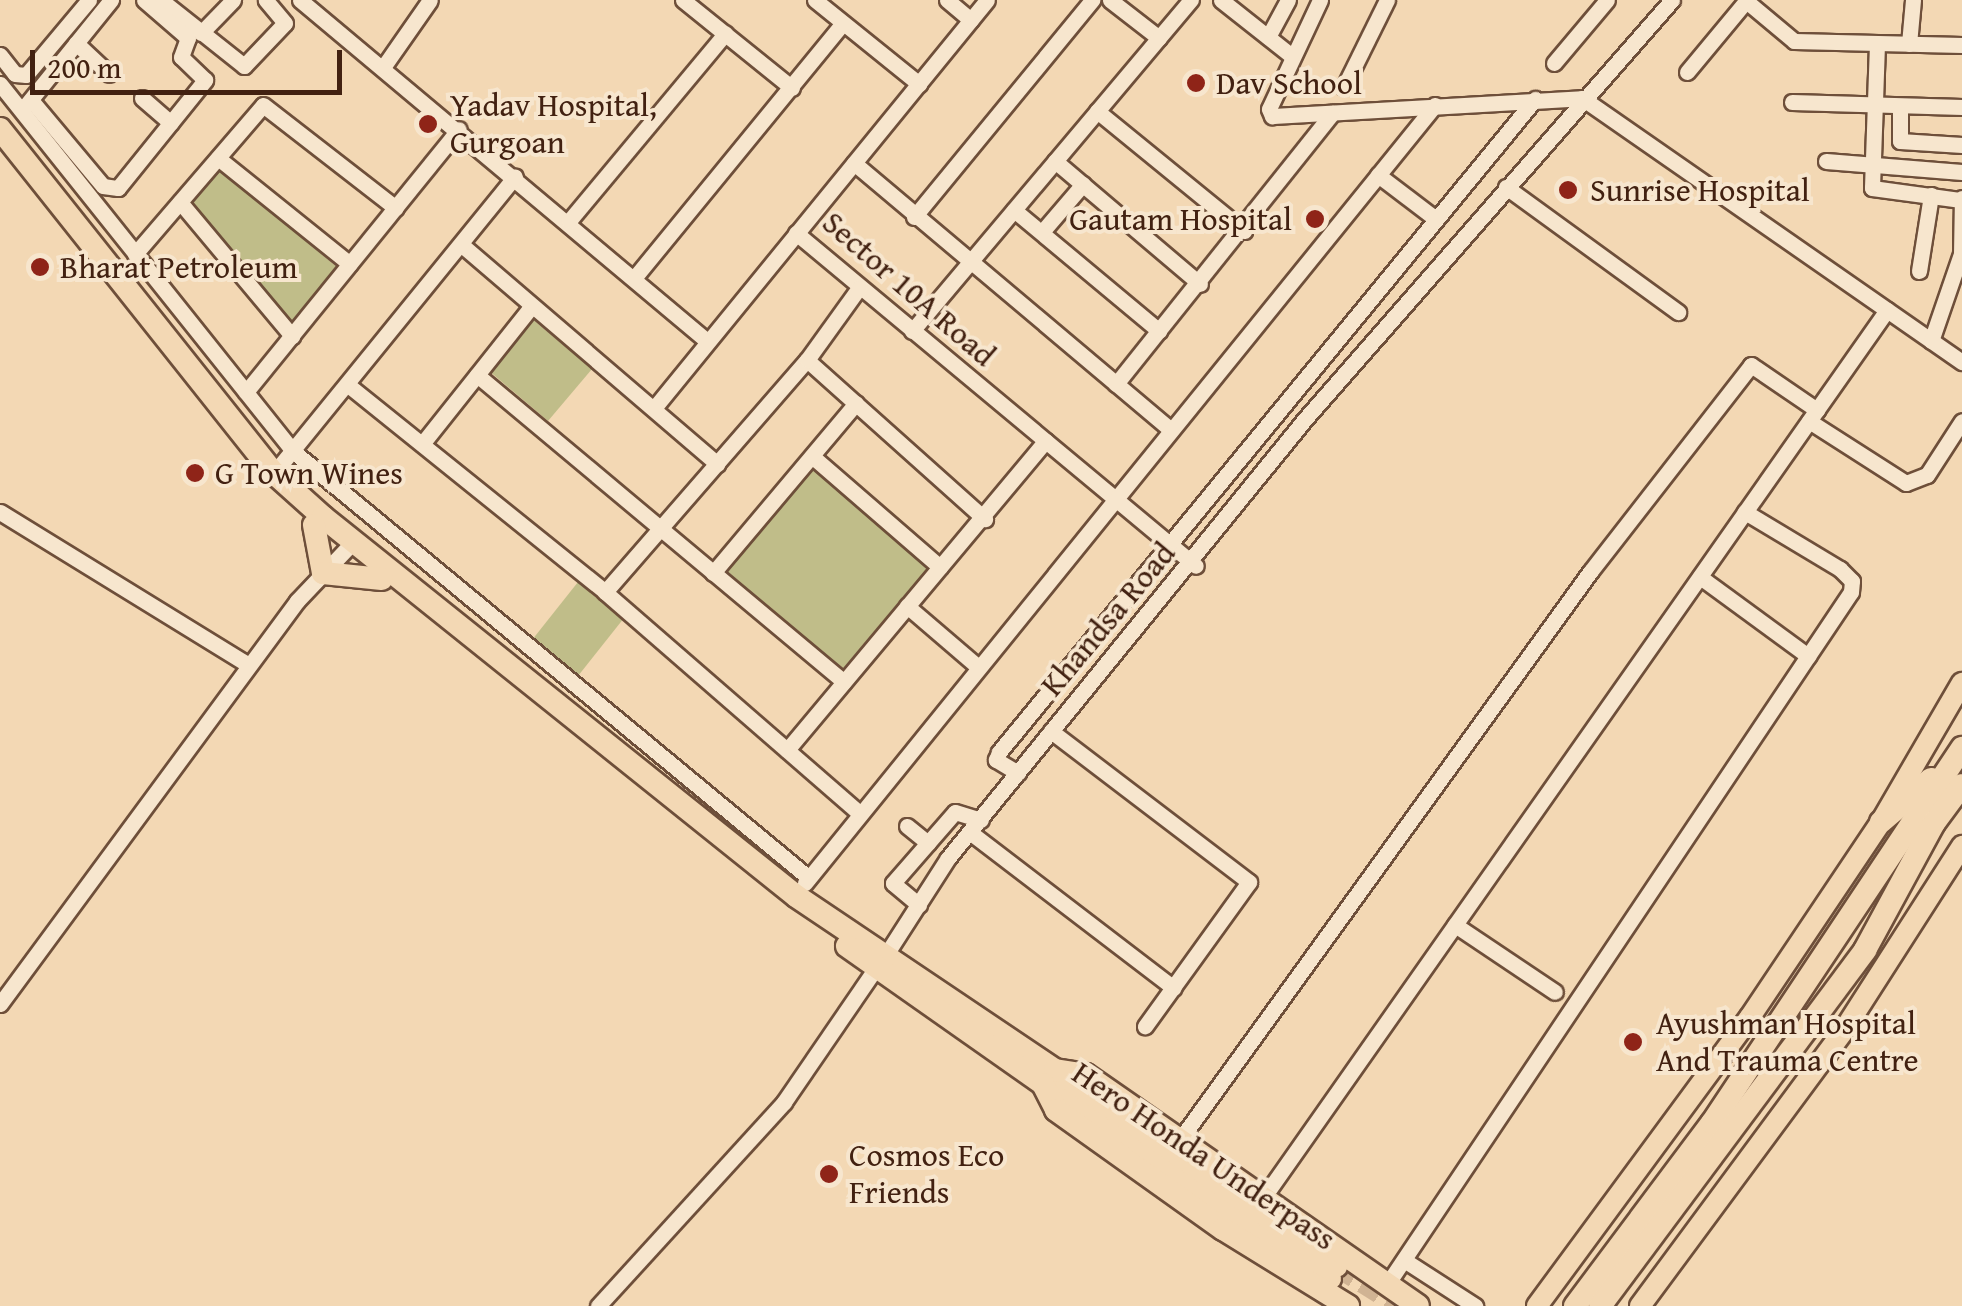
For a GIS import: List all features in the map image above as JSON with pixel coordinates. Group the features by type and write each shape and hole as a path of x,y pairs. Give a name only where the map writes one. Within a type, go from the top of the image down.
{"highway":[{"path":"0,129 217,414 382,580 741,863 1049,1077 1086,1075 1418,1306"},
{"path":"0,144 217,414 314,524 349,546 741,863 802,887 882,960"},
{"path":"314,524 323,573 382,580"},
{"path":"1880,822 1957,755"},
{"path":"1574,1306 1712,1123 1957,755"},
{"path":"1600,1306 1733,1135 1865,950 1934,823 1962,785"},
{"path":"1049,1077 1056,1110 1223,1229 1337,1291"}],"main road":[{"path":"1537,1306 1750,1017 1880,822 1962,683"},
{"path":"1640,1306 1844,1030 1962,846"},
{"name":"Hero Honda Underpass","path":"1049,1077 1337,1291"},
{"path":"1526,1306 1557,1266 1576,1255"}],"street":[{"path":"0,55 15,74 26,74 89,0"},
{"path":"26,106 111,0"},
{"path":"0,84 110,189 171,123 205,79 183,60 188,38 144,0"},
{"path":"161,0 246,66 285,23 266,0"},
{"path":"199,31 222,0"},
{"path":"199,31 232,0"},
{"path":"300,0 515,176 707,342"},
{"path":"384,66 430,0"},
{"path":"684,0 792,88"},
{"path":"815,0 919,84"},
{"path":"947,0 971,20"},
{"name":"Sector 10A Road","path":"987,0 796,233 1194,564"},
{"path":"914,217 1092,0"},
{"path":"1110,0 1158,38"},
{"path":"912,331 1190,0"},
{"path":"1268,37 1288,0"},
{"path":"1320,0 1292,56 1270,114 1582,98 1962,362"},
{"path":"1344,87 1388,0"},
{"path":"1554,63 1607,0"},
{"name":"Khandsa Road","path":"598,1306 794,1090 941,873 1323,404 1582,98 1672,0"},
{"path":"1687,72 1745,0 1794,41 1962,45"},
{"path":"1909,44 1913,0"},
{"path":"1231,3 1292,56"},
{"path":"635,277 843,23"},
{"path":"568,221 725,34"},
{"path":"76,43 109,74"},
{"path":"1876,44 1874,190 1961,199 1961,254 1931,340"},
{"path":"142,98 171,123"},
{"path":"984,774 1166,541 1535,100"},
{"path":"1792,102 1962,107"},
{"path":"135,254 268,105 396,208"},
{"path":"26,106 135,254 294,452 802,887 976,666 1435,105"},
{"path":"1900,106 1901,142 1962,145"},
{"path":"1097,111 1244,231"},
{"path":"1116,384 1244,231 1332,113"},
{"path":"246,392 459,129"},
{"path":"218,158 350,264"},
{"path":"1826,160 1962,172"},
{"path":"1056,161 1200,284"},
{"path":"854,162 914,217 1171,430"},
{"path":"1378,175 1436,219"},
{"path":"274,472 463,246 515,176"},
{"path":"1042,232 1082,184"},
{"path":"1506,187 1678,312"},
{"path":"1919,271 1930,196"},
{"path":"180,202 292,336"},
{"path":"1014,210 1159,331"},
{"path":"654,407 796,233"},
{"path":"463,246 717,464"},
{"path":"604,592 806,360 859,288"},
{"path":"422,444 531,307"},
{"path":"1261,1200 1887,310"},
{"path":"806,360 985,519"},
{"path":"1178,1142 1590,572 1752,365 1813,416 1906,482 1927,475 1962,422"},
{"path":"477,375 844,682"},
{"path":"348,385 604,592 860,813"},
{"path":"713,573 856,403"},
{"path":"787,750 985,519 1045,441"},
{"path":"813,457 940,567"},
{"path":"0,512 249,665"},
{"path":"1386,1286 1848,600 1852,581 1746,512"},
{"path":"0,1004 249,665 349,546"},
{"path":"1700,577 1808,656"},
{"path":"907,606 976,666"},
{"path":"1055,733 1249,882 1145,1026"},
{"name":"Khandsa Road","path":"976,831 1018,773 1055,733"},
{"path":"996,760 1018,773"},
{"path":"919,905 894,883 954,812 1174,988"},
{"path":"907,826 928,843"},
{"path":"1455,925 1555,992"},
{"path":"1404,1260 1474,1306"}],"shaded area":[{"path":"218,168 337,267 290,323 189,203"},
{"path":"531,318 592,369 548,421 488,370"},
{"path":"811,466 930,565 841,671 722,571"},
{"path":"578,582 624,618 578,676 532,640"}],"tunnel":[{"path":"1337,1267 1399,1306"}],"place":[{"name":"Dav School","path":"1196,83"},
{"name":"Yadav Hospital, Gurgoan","path":"428,124"},
{"name":"Sunrise Hospital","path":"1568,190"},
{"name":"Gautam Hospital","path":"1315,219"},
{"name":"Bharat Petroleum","path":"40,267"},
{"name":"G Town Wines","path":"195,473"},
{"name":"Ayushman Hospital And Trauma Centre","path":"1633,1042"},
{"name":"Cosmos Eco Friends","path":"829,1174"}]}
